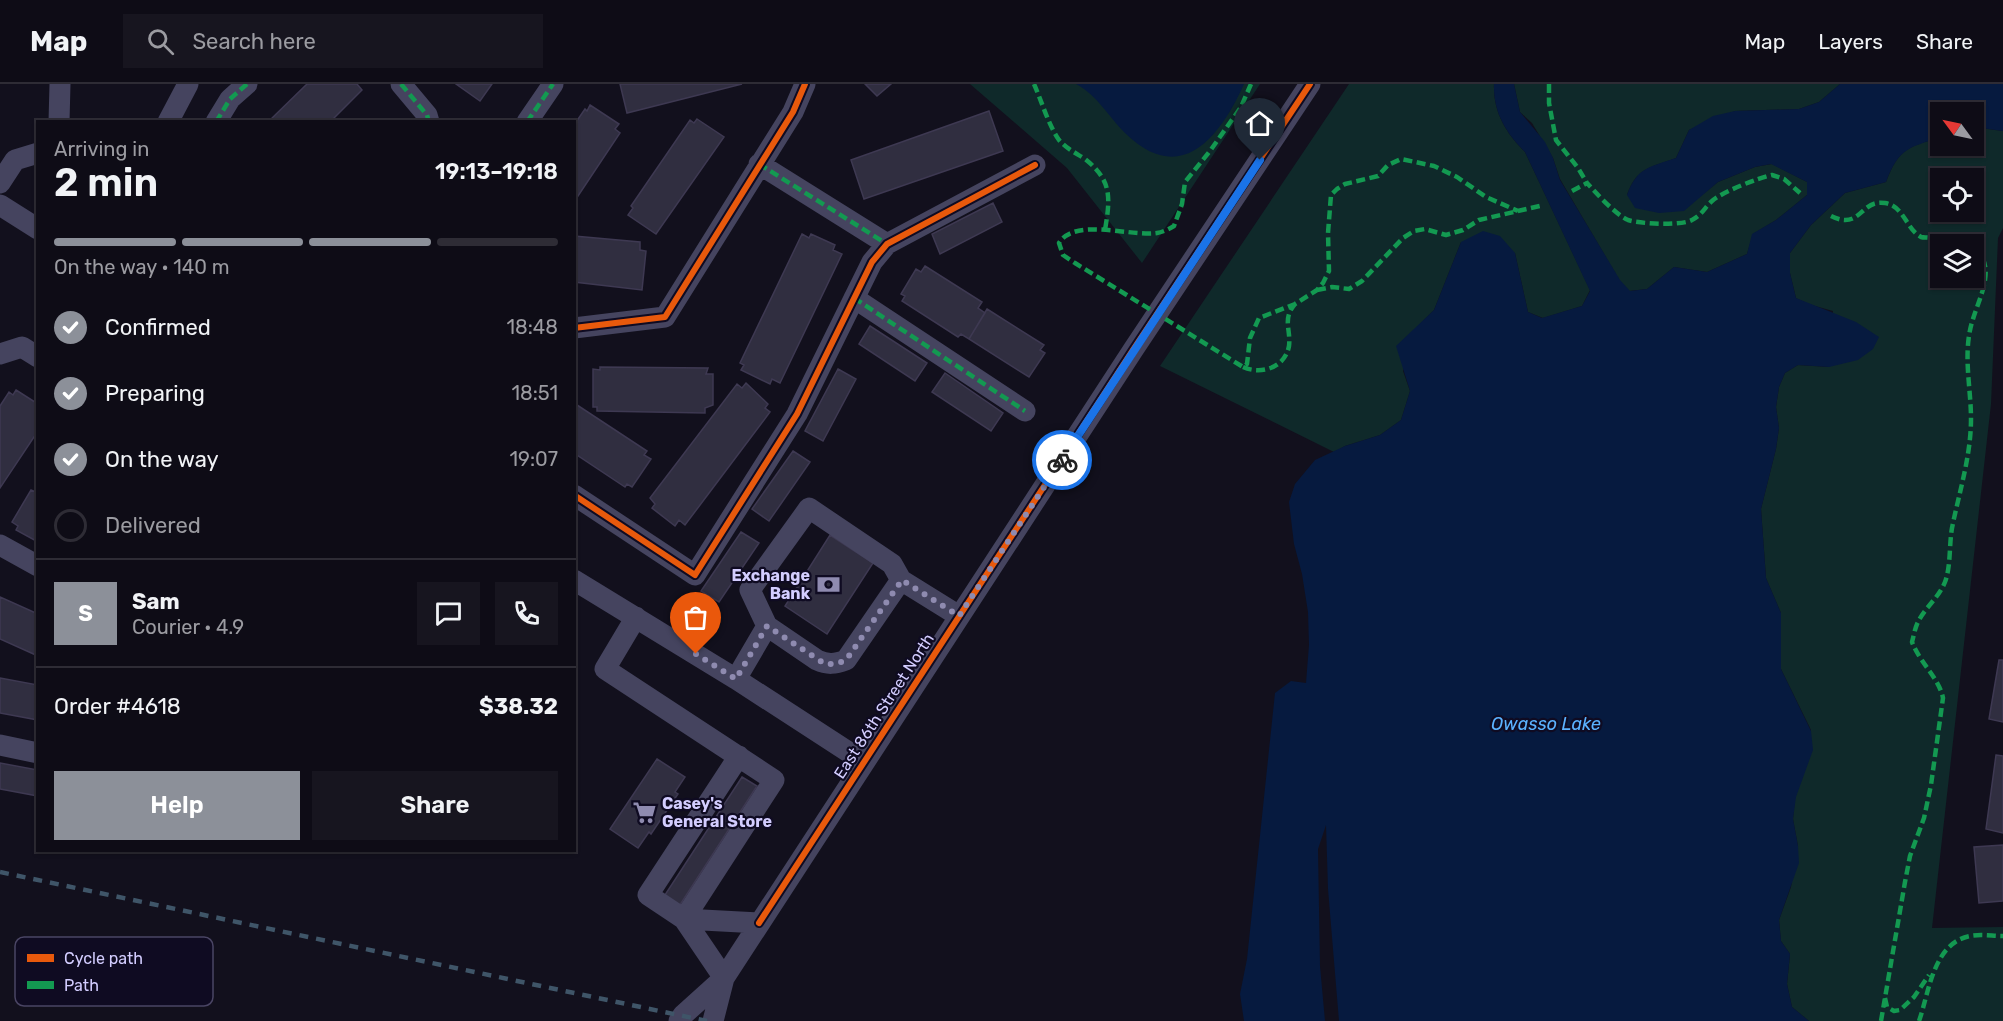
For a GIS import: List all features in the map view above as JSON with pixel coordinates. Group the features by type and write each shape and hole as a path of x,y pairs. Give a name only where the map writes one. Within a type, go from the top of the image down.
{"street":[{"path":"59,120 60,84"},
{"path":"169,120 188,84"},
{"path":"217,120 230,99 247,84"},
{"path":"401,84 427,115 428,120"},
{"path":"528,120 553,84"},
{"path":"576,328 665,316 793,112 804,84"},
{"name":"East 86th Street North","path":"679,1021 682,1015 724,978 959,616 1310,84"},
{"path":"0,183 15,160 36,154"},
{"path":"759,164 887,244"},
{"path":"576,496 695,574 797,414 872,262 887,244 1035,165"},
{"path":"0,205 36,228"},
{"path":"854,298 1025,411"},
{"path":"0,354 22,347 36,356"},
{"path":"902,580 846,660 836,664 825,664 817,660 767,626 750,590 809,508 892,564 902,580 959,616"},
{"path":"0,544 36,565"},
{"path":"576,581 736,679 864,762"},
{"path":"636,617 605,669 774,780 684,919"},
{"path":"736,679 767,626"},
{"path":"0,745 36,753"},
{"path":"724,978 684,919 648,895 739,756"},
{"path":"684,919 759,923"},
{"name":"East 86th Street North","path":"713,1021 724,978"}],"green space":[{"path":"970,84 1260,84 1142,263 1067,168"},
{"path":"1349,84 1494,84 1498,113 1507,130 1525,152 1590,290 1582,306 1543,318 1528,312 1515,253 1461,242 1434,310 1417,327 1403,371 1410,391 1401,420 1380,435 1345,446 1334,452 1160,366"},
{"path":"1514,84 1840,84 1819,102 1799,109 1735,111 1689,130 1676,158 1640,174 1627,195 1702,195 1718,182 1755,167 1772,164 1807,182 1807,195 1776,220 1753,234 1747,254 1707,272 1674,267 1647,289 1629,291 1620,281 1560,179 1553,158 1532,123 1520,112"},
{"path":"1984,128 2003,131 2003,228 1998,238 1991,404 1932,928 2003,927 2003,1021 1809,1021 1792,1007 1787,984 1790,954 1781,941 1779,920 1791,887 1798,846 1793,819 1795,797 1803,774 1811,730 1781,669 1781,613 1766,578 1761,509 1776,449 1779,428 1776,407 1779,387 1785,373 1798,365 1829,367 1833,311 1796,298 1790,273 1790,253 1811,225 1845,193 1886,182 1900,155 1920,143 1930,140 1930,156 1984,156"}],"water":[{"path":"1076,84 1244,84 1223,122 1211,137 1196,149 1181,156 1164,156 1145,149 1125,133 1097,100"},
{"name":"Owasso Lake","path":"1494,84 1514,84 1520,112 1545,142 1560,180 1620,280 1630,291 1647,289 1674,267 1707,272 1747,254 1752,234 1776,220 1807,195 1807,182 1771,164 1755,167 1718,182 1684,211 1659,213 1635,208 1627,195 1640,173 1676,158 1689,130 1713,116 1735,111 1799,109 1819,102 1840,84 2003,84 2003,131 1984,128 1984,102 1930,102 1930,141 1913,147 1900,156 1886,182 1845,193 1811,225 1790,253 1790,273 1796,298 1856,322 1879,337 1873,349 1858,360 1829,367 1798,365 1785,373 1779,387 1776,407 1779,428 1776,449 1761,509 1766,578 1781,613 1781,669 1811,731 1813,750 1796,797 1793,819 1799,863 1779,920 1781,941 1790,954 1787,984 1792,1007 1809,1021 1339,1021 1328,889 1326,825 1318,849 1320,966 1325,1021 1244,1021 1240,994 1247,959 1275,693 1291,681 1306,683 1309,645 1308,612 1294,544 1289,502 1295,484 1315,460 1345,446 1380,435 1401,420 1410,391 1396,346 1434,310 1461,242 1483,231 1500,236 1515,253 1528,312 1542,318 1582,306 1590,291 1525,152 1507,130 1498,113"}],"building":[{"path":"307,84 357,84 362,90 332,120 270,120"},
{"path":"456,84 492,84 480,101"},
{"path":"620,84 742,84 627,113"},
{"path":"865,84 891,84 877,96"},
{"path":"590,105 619,124 615,129 620,133 576,199 576,122 585,109 587,111"},
{"path":"989,111 1003,151 864,199 851,160"},
{"path":"697,119 724,137 656,234 628,215 633,208 631,206 690,120 694,123"},
{"path":"993,203 1002,222 940,254 932,234"},
{"path":"802,234 809,238 811,234 835,245 833,250 842,254 780,383 772,379 770,384 741,370 744,365 740,363"},
{"path":"576,236 640,242 640,250 646,251 642,290 576,282"},
{"path":"925,266 982,302 978,308 985,313 969,339 961,334 958,337 902,301 905,296 901,294 916,269 921,272"},
{"path":"987,309 1044,345 1040,350 1045,353 1029,377 969,339"},
{"path":"870,326 927,363 915,381 859,344"},
{"path":"600,367 708,368 706,374 713,374 713,405 705,408 705,413 597,411 597,407 593,407 593,369 600,370"},
{"path":"838,369 856,379 823,441 805,431"},
{"path":"945,373 1003,413 991,431 932,392"},
{"path":"746,383 768,404 765,408 770,412 685,525 679,520 675,526 652,508 655,504 650,498 737,384 742,388"},
{"path":"16,390 36,403 36,434 0,488 0,406 9,392 13,395"},
{"path":"576,404 647,451 644,455 651,459 632,487 627,484 625,487 576,454"},
{"path":"793,451 810,462 769,521 752,509"},
{"path":"31,490 36,492 36,541 16,530 18,526 12,522"},
{"path":"741,532 759,543 719,602 701,591"},
{"name":"Exchange Bank","path":"830,535 873,563 827,634 785,606"},
{"path":"0,597 36,613 36,655 0,639"},
{"path":"1999,660 2003,660 2003,722 1989,719"},
{"path":"0,678 36,685 36,720 0,713"},
{"path":"1996,755 2003,756 2003,833 1986,829"},
{"name":"Casey's General Store","path":"657,759 685,777 675,792 678,794 651,834 649,832 638,848 610,829"},
{"path":"0,763 36,770 36,796 0,789"},
{"path":"742,777 757,786 676,911 661,901"},
{"path":"2003,845 2003,901 1979,903 1974,847"}],"railway":[{"path":"0,872 707,1021"}],"marked path":[{"path":"217,120 230,99 247,84"},
{"path":"401,84 427,115 428,120"},
{"path":"528,120 553,84"},
{"path":"1034,84 1048,120 1059,140 1094,167 1105,183 1108,200 1105,230"},
{"path":"1251,84 1241,107 1185,182 1182,204 1174,226 1157,233 1146,234 1090,229 1067,235 1059,243 1063,255 1243,367 1247,364 1250,338 1259,318 1295,304 1317,290 1323,283 1329,271 1328,233 1331,195 1345,184 1378,176 1388,165 1401,159 1434,166 1457,177 1486,197 1518,211"},
{"path":"1549,84 1549,103 1556,140 1587,183"},
{"path":"759,164 887,244"},
{"path":"1572,191 1587,183 1618,214 1628,220 1661,224 1692,220 1712,201 1724,194 1772,175 1784,179 1800,193"},
{"path":"1831,216 1849,220 1870,205 1885,203 1897,208 1912,229 1921,237 1930,238"},
{"path":"1317,290 1332,287 1349,289 1362,281 1403,238 1414,231 1425,229 1446,235 1463,230 1479,220 1544,205"},
{"path":"1984,261 1986,272 1984,285"},
{"path":"1881,1021 1910,856 1924,818 1931,785 1943,698 1938,684 1912,642 1919,620 1939,592 1947,576 1952,528 1969,447 1971,419 1968,344 1983,288"},
{"path":"854,298 1025,411"},
{"path":"1243,367 1264,370 1283,360 1289,346 1289,314 1295,304"},
{"path":"1919,1021 1934,971 1948,948 1970,936 2003,936"},
{"path":"1885,998 1887,1007 1894,1011 1900,1010 1914,997 1929,975"}],"cycle path":[{"path":"576,328 665,317 793,112 805,84"},
{"path":"759,923 1133,350 1310,84"},
{"path":"576,496 695,575 797,414 872,262 887,244 1035,165"}],"way so far":[{"path":"696,654 736,679 767,626 817,660 825,664 836,664 846,660 902,580 959,616 1062,460"}],"place":[{"name":"Exchange Bank","path":"828,584"},
{"name":"Casey's General Store","path":"644,812"}],"route":[{"path":"1062,460 1260,160"}]}
